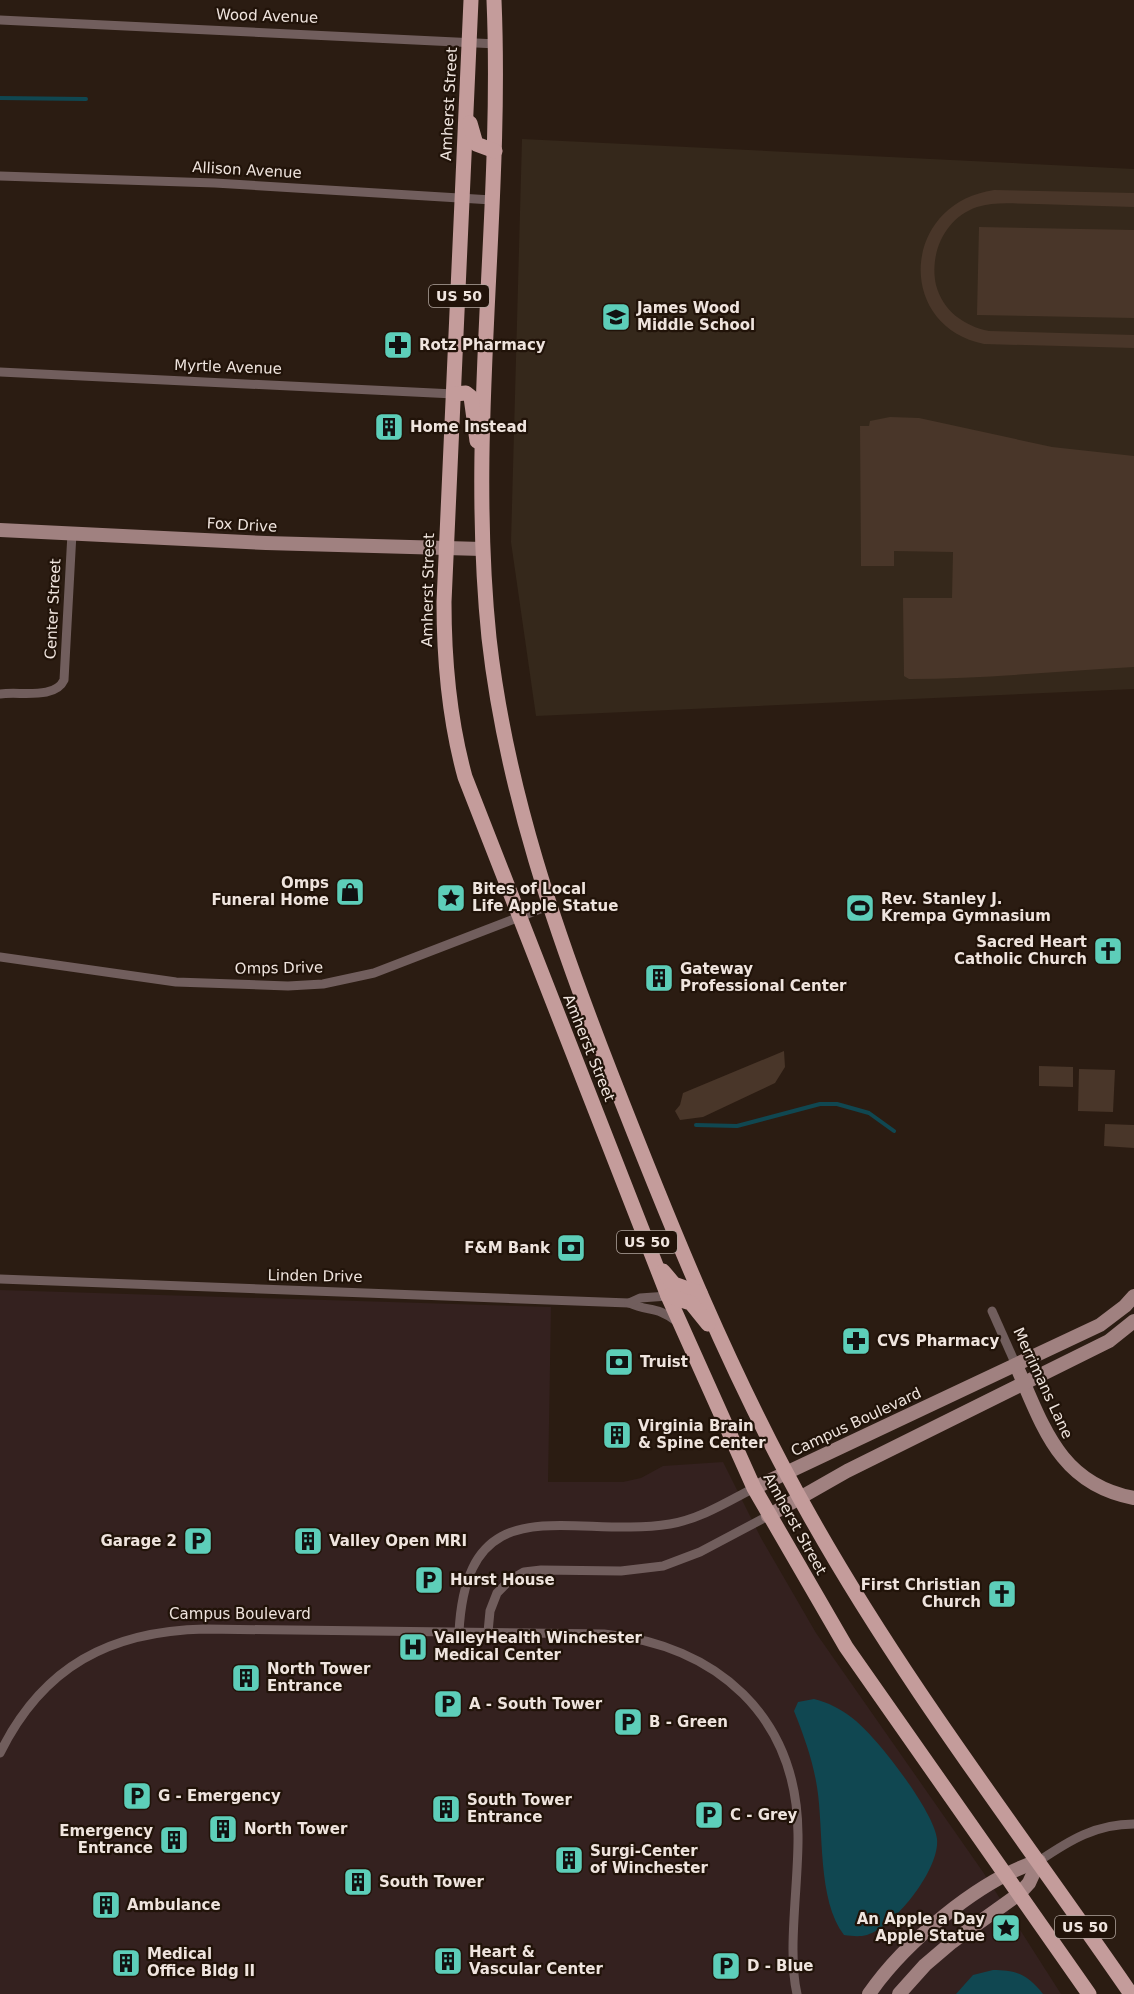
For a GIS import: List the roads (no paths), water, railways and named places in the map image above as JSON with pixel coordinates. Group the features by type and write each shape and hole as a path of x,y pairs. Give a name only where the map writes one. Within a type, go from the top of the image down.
{"main road":[{"name":"Amherst Street","path":"471,0 444,645 452,718 470,794 668,1296 768,1516 846,1647 1089,1994"},
{"name":"Amherst Street","path":"494,0 495,151 482,458 482,549 490,644 499,706 514,781 548,906 616,1089 700,1293 800,1497 898,1660 1131,1994"},
{"path":"466,105 474,140 480,147 495,151"},
{"path":"454,394 466,393 471,397 473,424 482,458"},
{"name":"Fox Drive","path":"0,530 482,549"},
{"path":"654,1260 674,1284 700,1293"},
{"path":"668,1296 691,1303 726,1348"},
{"name":"Campus Boulevard","path":"754,1488 1100,1325 1134,1296"},
{"path":"768,1516 847,1471 1025,1385 1109,1341 1134,1321"},
{"name":"Merrimans Lane","path":"1016,1365 1042,1425 1063,1460 1093,1483 1134,1498"},
{"path":"869,1994 901,1954 923,1935 1005,1874 1039,1862"},
{"path":"899,1994 925,1965 952,1942 1019,1894 1029,1883 1039,1862"}],"street":[{"name":"Wood Avenue","path":"0,20 496,44"},
{"name":"Allison Avenue","path":"0,176 215,183 492,200"},
{"name":"Myrtle Avenue","path":"0,372 454,394"},
{"name":"Center Street","path":"0,694 52,692 61,686 64,680 72,533"},
{"name":"Omps Drive","path":"0,957 176,982 288,986 323,984 374,973 548,906"},
{"name":"Linden Drive","path":"0,1279 629,1303 641,1308 661,1310 680,1324"},
{"name":"Linden Drive","path":"629,1303 640,1298 668,1296"},
{"name":"Merrimans Lane","path":"992,1311 1016,1365"},
{"name":"Campus Boulevard","path":"459,1632 462,1594 468,1574 484,1551 508,1534 542,1526 668,1525 698,1516 754,1488"},
{"path":"488,1632 490,1611 497,1593 510,1580 524,1572 541,1570 621,1571 663,1566 700,1552 768,1516"},
{"name":"Campus Boulevard","path":"0,1753 23,1712 49,1684 90,1655 133,1637 168,1630 604,1634 647,1640 695,1658 744,1694 770,1729 781,1750 796,1802 798,1834 795,1958 797,1994"},
{"path":"1039,1862 1084,1833 1109,1825 1134,1824"}],"water":[{"path":"814,1699 847,1714 874,1739 915,1793 926,1811 937,1839 931,1865 914,1895 890,1920 878,1930 867,1935 844,1935 829,1903 825,1884 815,1777 808,1749 794,1711 798,1702"},
{"path":"993,1970 1009,1971 1021,1975 1032,1982 1043,1994 956,1994 973,1975"}],"waterway":[{"path":"0,98 86,99"},
{"path":"696,1125 737,1126 820,1104 837,1104 869,1113 894,1131"}],"place":[{"name":"James Wood Middle School","path":"616,317"},
{"name":"Rotz Pharmacy","path":"398,345"},
{"name":"Home Instead","path":"389,427"},
{"name":"Omps Funeral Home","path":"350,892"},
{"name":"Bites of Local Life Apple Statue","path":"451,898"},
{"name":"Rev. Stanley J. Krempa Gymnasium","path":"860,908"},
{"name":"Sacred Heart Catholic Church","path":"1108,951"},
{"name":"Gateway Professional Center","path":"659,978"},
{"name":"F&M Bank","path":"571,1248"},
{"name":"CVS Pharmacy","path":"856,1341"},
{"name":"Truist","path":"619,1362"},
{"name":"Virginia Brain & Spine Center","path":"617,1435"},
{"name":"Garage 2","path":"198,1541"},
{"name":"Valley Open MRI","path":"308,1541"},
{"name":"Hurst House","path":"429,1580"},
{"name":"First Christian Church","path":"1002,1594"},
{"name":"ValleyHealth Winchester Medical Center","path":"413,1647"},
{"name":"North Tower Entrance","path":"246,1678"},
{"name":"A - South Tower","path":"448,1704"},
{"name":"B - Green","path":"628,1722"},
{"name":"G - Emergency","path":"137,1796"},
{"name":"South Tower Entrance","path":"446,1809"},
{"name":"C - Grey","path":"709,1815"},
{"name":"North Tower","path":"223,1829"},
{"name":"Emergency Entrance","path":"174,1840"},
{"name":"Surgi-Center of Winchester","path":"569,1860"},
{"name":"South Tower","path":"358,1882"},
{"name":"Ambulance","path":"106,1905"},
{"name":"An Apple a Day Apple Statue","path":"1006,1928"},
{"name":"Heart & Vascular Center","path":"448,1961"},
{"name":"Medical Office Bldg II","path":"126,1963"},
{"name":"D - Blue","path":"726,1966"}]}
